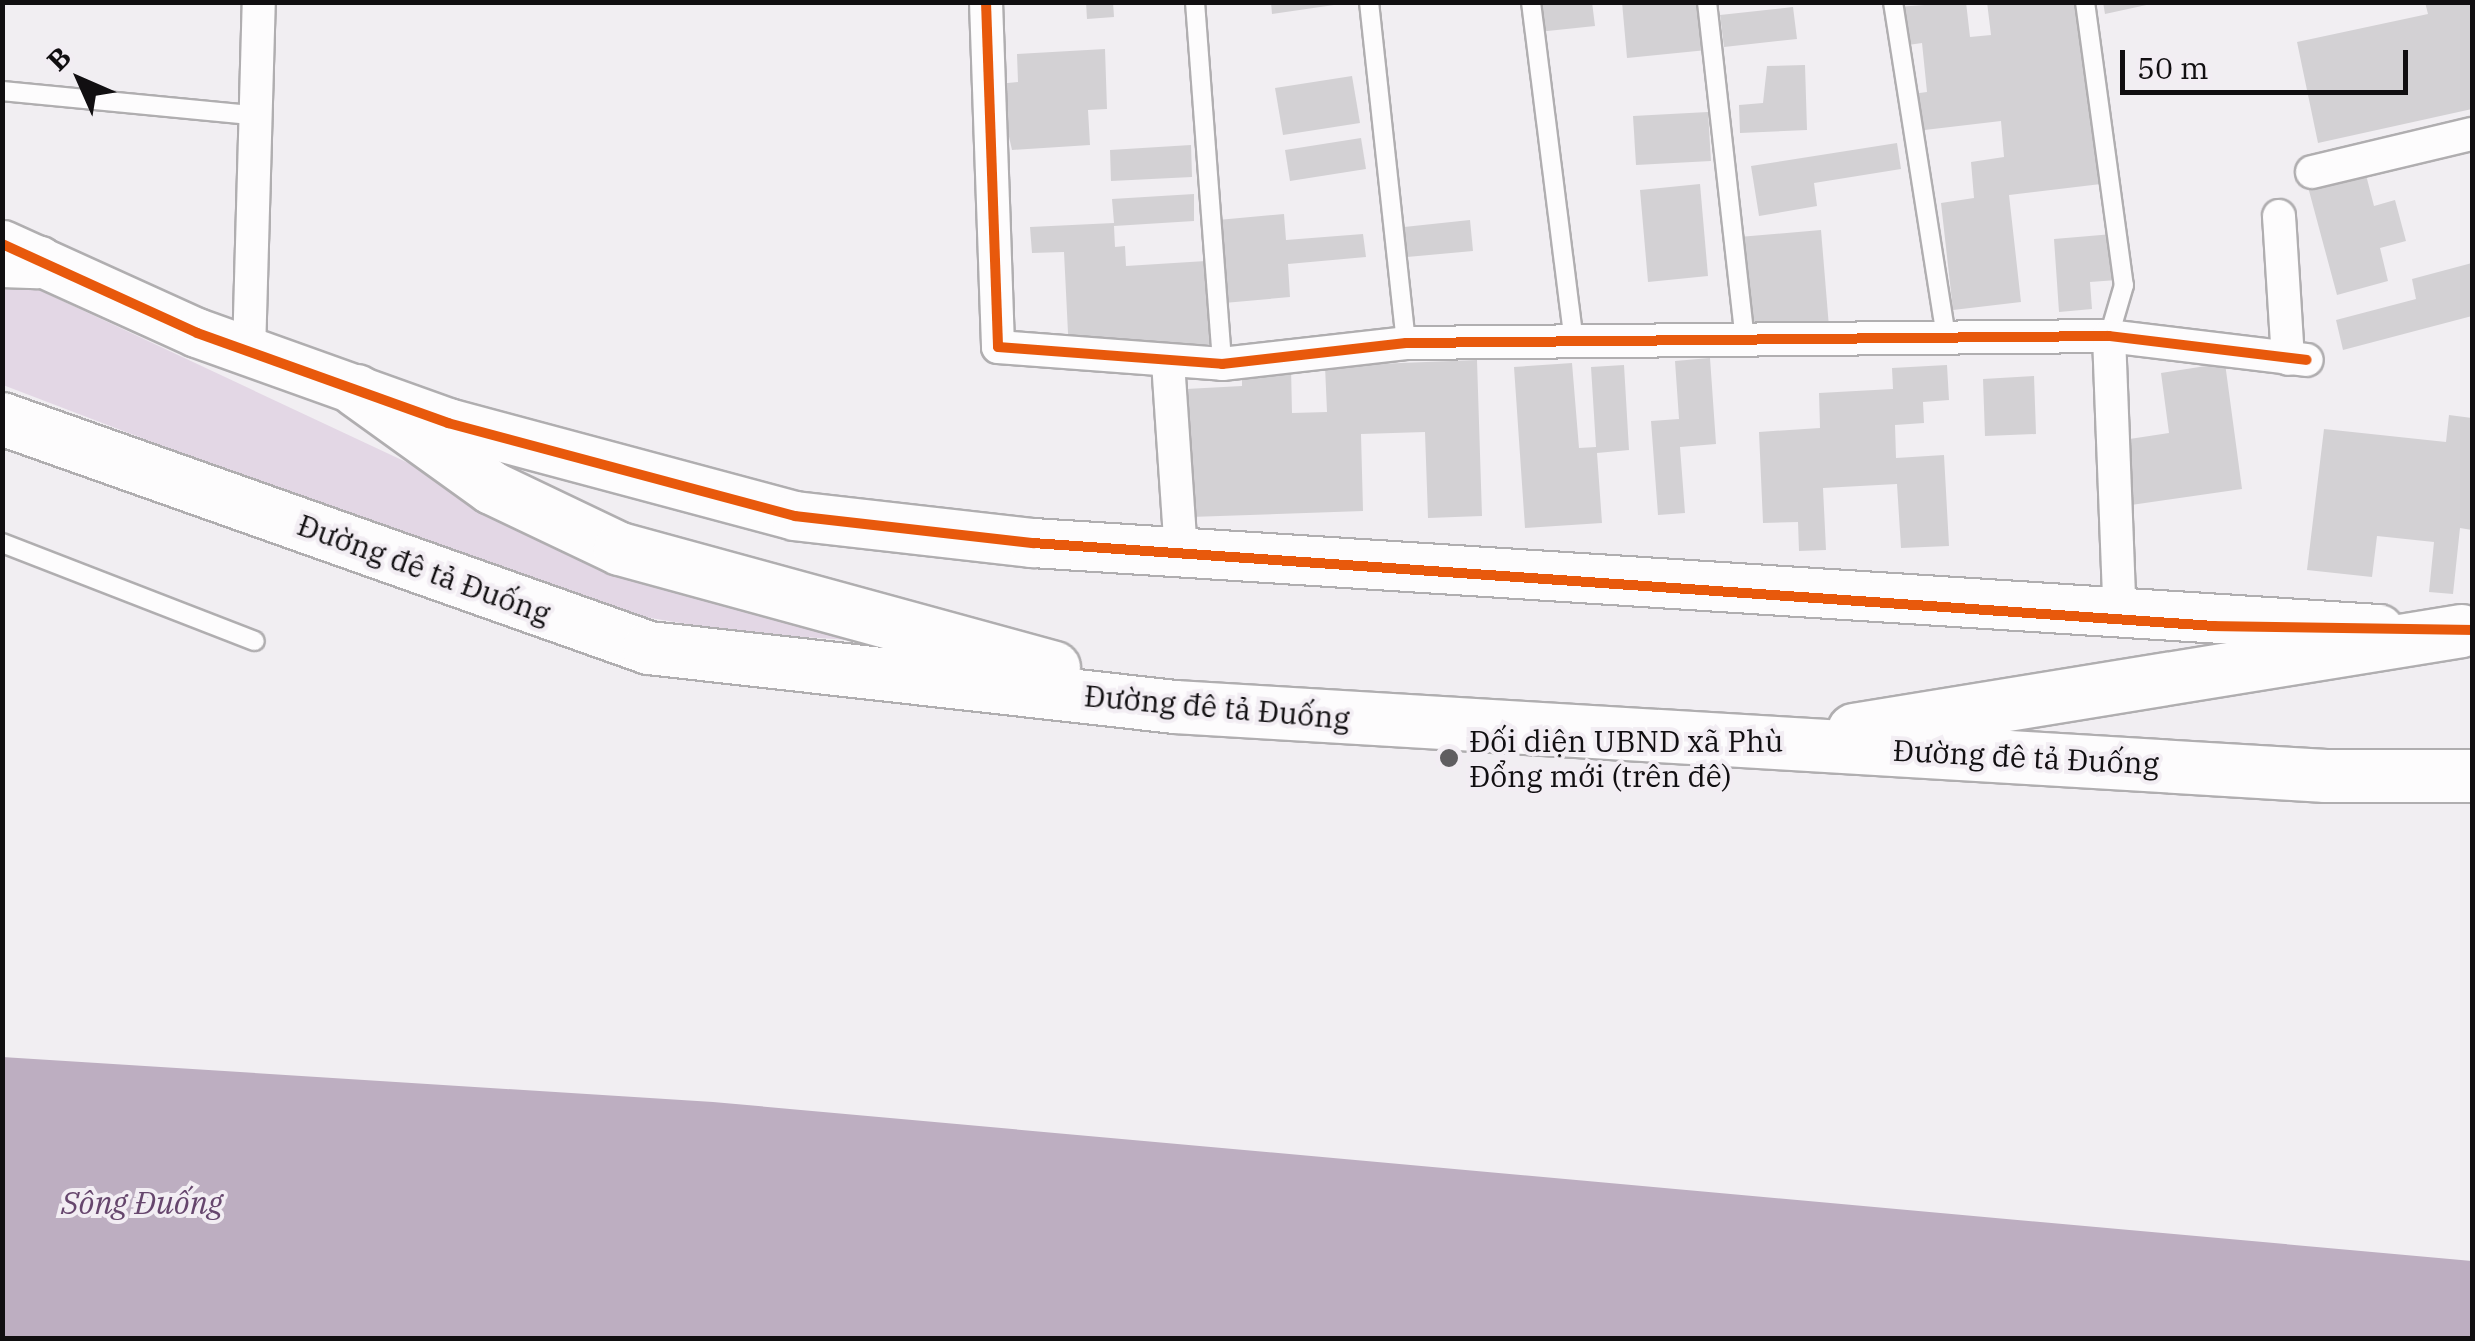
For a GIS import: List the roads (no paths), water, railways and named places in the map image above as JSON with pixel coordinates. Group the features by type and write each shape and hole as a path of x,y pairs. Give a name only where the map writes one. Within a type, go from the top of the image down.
{"main road":[{"path":"357,391 492,488 620,549 1175,707"},
{"name":"Đường đê tả Đuống","path":"2,419 649,648 1175,707 1779,745 2472,776"},
{"path":"1779,745 2467,631"}],"street":[{"path":"249,352 252,116 259,2"},
{"path":"986,2 998,348 1222,364 1406,343 2109,336 2298,359 2278,216"},
{"path":"2312,172 2472,134"},
{"path":"14,256 249,352 357,391 572,460 795,516 1181,552 2120,619 2467,631"},
{"path":"2109,336 2120,619"},
{"path":"1168,362 1181,552"}],"lane":[{"path":"1195,2 1222,364"},
{"path":"1370,2 1406,343"},
{"path":"1531,2 1574,342"},
{"path":"1707,2 1745,340"},
{"path":"1893,2 1946,338"},
{"path":"2086,2 2124,285 2109,336"},
{"path":"2,91 252,116"},
{"path":"2,543 256,640"}],"water":[{"name":"Sông Đuống","path":"2,1057 713,1102 2472,1261 2472,1338 3,1338"}],"place":[{"name":"Đối diện UBND xã Phù Đổng mới (trên đê)","path":"1449,758"}]}
